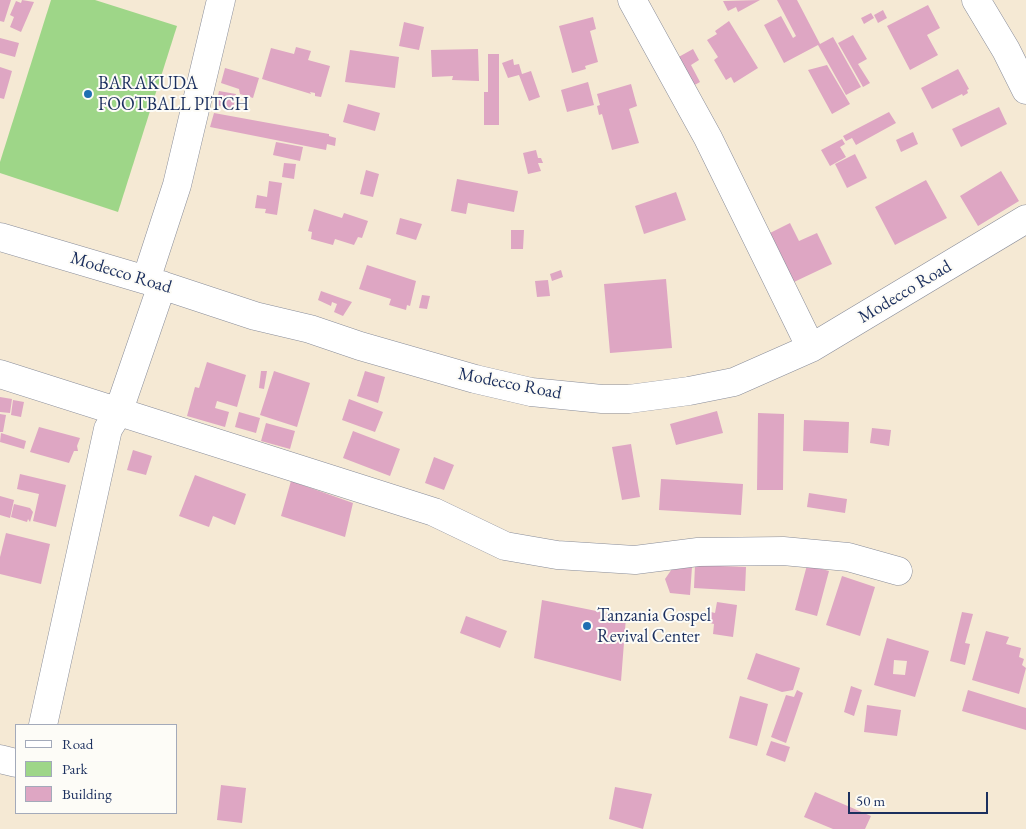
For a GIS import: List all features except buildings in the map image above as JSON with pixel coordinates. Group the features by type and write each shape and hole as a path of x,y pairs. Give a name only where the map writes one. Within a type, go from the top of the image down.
{"street":[{"path":"43,724 108,429 118,413 154,282 221,0"},
{"path":"632,0 708,138 811,348"},
{"path":"976,0 1006,50 1026,90"},
{"name":"Modecco Road","path":"0,237 154,282 254,316 310,329 419,364 505,387 564,395 629,399 734,382 811,348 1026,219"},
{"path":"0,374 434,512 505,546 557,556 635,560 698,552 783,551 848,557 898,571"},
{"path":"0,759 15,763"}],"green space":[{"name":"BARAKUDA FOOTBALL PITCH","path":"51,0 95,0 177,26 118,212 0,173 0,162"}],"place":[{"name":"BARAKUDA FOOTBALL PITCH","path":"88,94"},
{"name":"Tanzania Gospel Revival Center","path":"587,626"}]}
